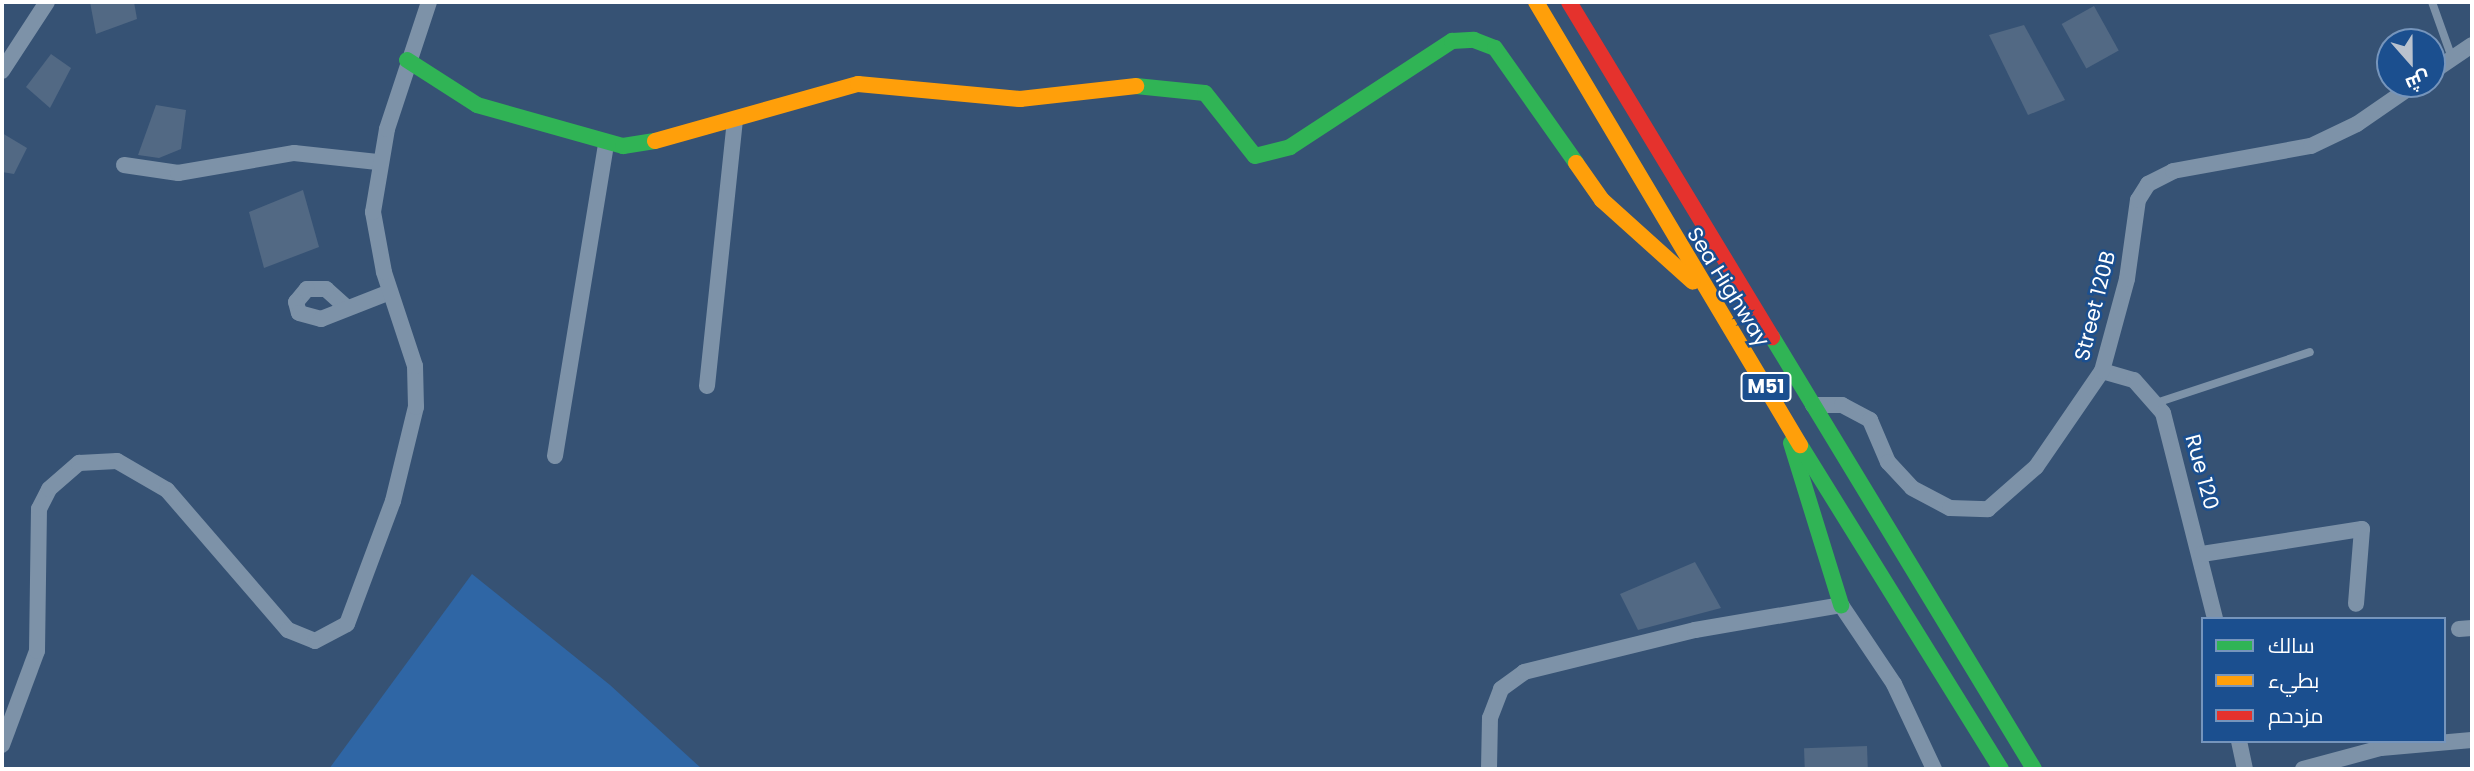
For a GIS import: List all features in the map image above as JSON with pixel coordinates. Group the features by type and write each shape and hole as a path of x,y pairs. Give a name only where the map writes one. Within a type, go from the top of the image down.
{"main road":[{"name":"Sea Highway","path":"1536,2 1707,295 2001,769"},
{"name":"Sea Highway","path":"1569,2 2034,769"},
{"path":"407,60 477,105 606,144 652,143 858,84 1020,99 1116,87 1180,88 1205,93 1239,142 1255,156 1272,155 1424,56 1452,41 1474,40 1495,48 1602,200 1707,295"},
{"path":"1786,419 1804,500 1841,605"}],"street":[{"path":"2,71 47,2"},
{"path":"2,745 37,651 39,509 49,489 79,463 117,461 167,490 288,630 315,641 347,624 393,501 416,407 415,366 390,292 374,230 378,162 407,60 429,2"},
{"path":"2446,62 2472,45"},
{"name":"Street 120B","path":"1813,405 1856,410 1870,420 1888,462 1912,488 1971,512 1988,509 2036,467 2102,371 2127,279 2138,200 2148,184 2173,171 2311,146 2357,124 2395,98"},
{"path":"707,386 735,120"},
{"path":"555,456 606,144"},
{"path":"124,165 178,173 294,153 378,162"},
{"path":"346,307 390,292"},
{"name":"Rue 120","path":"2102,371 2134,380 2156,403 2177,455 2215,617"},
{"path":"2202,554 2362,529 2356,604"},
{"path":"1489,769 1490,718 1501,689 1524,671 1695,630 1841,605 1888,673 1934,769"},
{"path":"2446,743 2472,740"},
{"path":"2239,743 2245,769"},
{"path":"2303,769 2369,750 2441,743"}],"lane":[{"path":"2432,2 2452,58"},
{"path":"2156,403 2310,352"}],"shaded area":[{"path":"472,574 610,685 702,769 329,769"}],"building":[{"path":"90,2 134,2 137,19 96,34"},
{"path":"2094,6 2119,51 2086,69 2062,24"},
{"path":"2024,25 2065,100 2028,115 1989,35"},
{"path":"51,54 71,68 50,108 26,87"},
{"path":"156,105 186,110 181,149 159,158 138,155"},
{"path":"2,133 27,148 14,174 2,172"},
{"path":"303,190 319,247 264,268 249,212"},
{"path":"1695,562 1721,608 1638,630 1620,594"},
{"path":"1867,746 1868,769 1805,769 1804,748"}],"traffic: fast":[{"path":"1136,86 1205,93 1255,156 1290,147 1452,41 1474,40 1495,48 1576,163"},
{"path":"407,60 477,105 623,146 655,141"},
{"path":"1772,337 2034,769"},
{"path":"1791,443 1841,605"},
{"path":"1800,445 2001,769"}],"traffic: slow":[{"path":"1536,2 1800,445"},
{"path":"655,141 858,84 1020,99 1136,86"},
{"path":"1576,163 1602,200 1693,282"}],"traffic: jam":[{"path":"1569,2 1772,337"}]}
